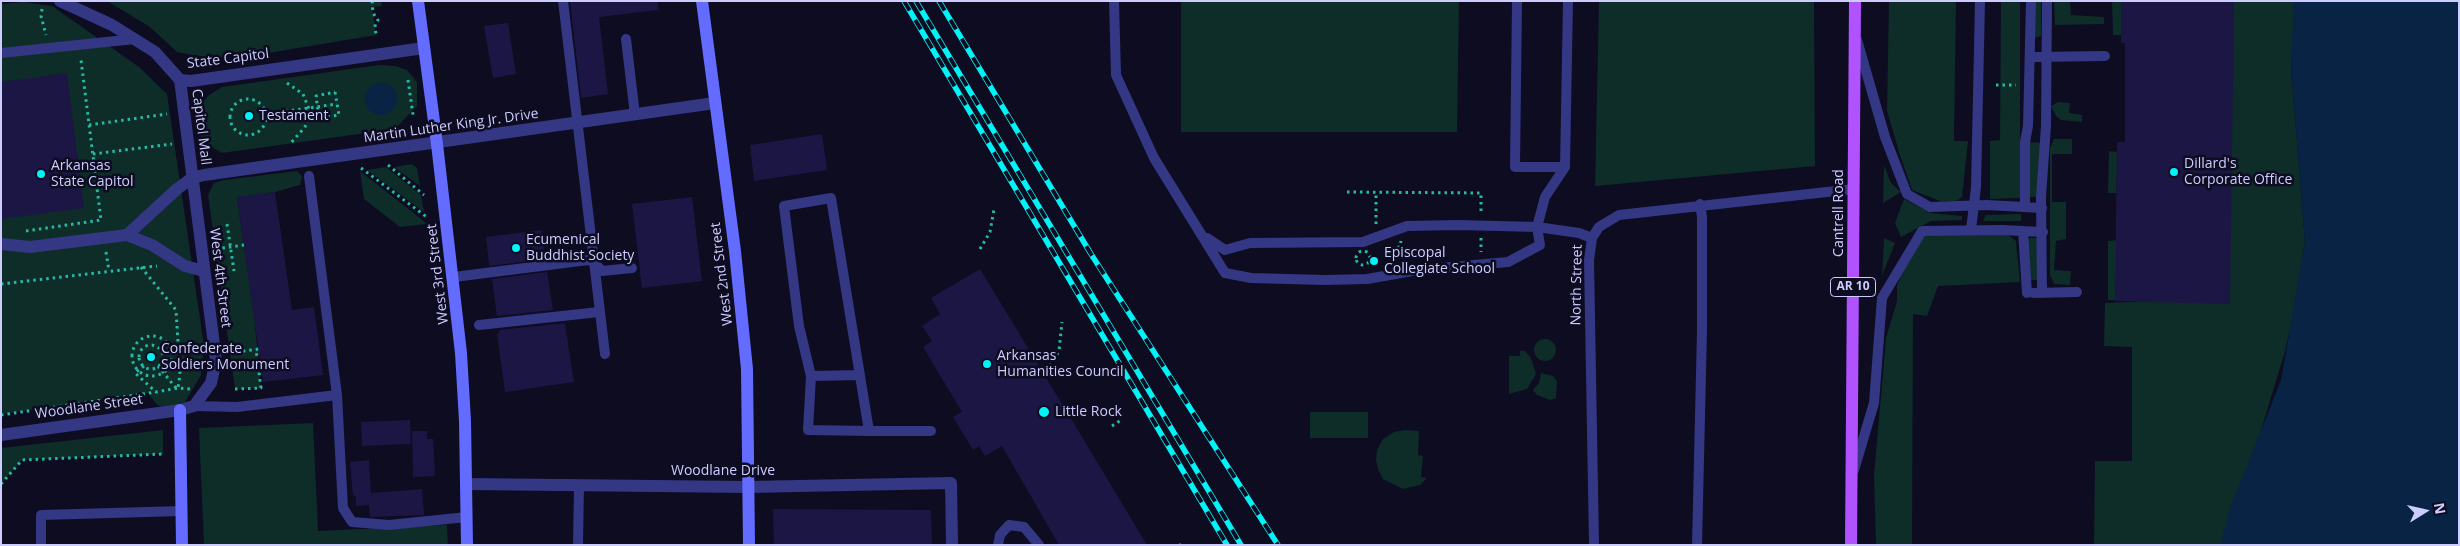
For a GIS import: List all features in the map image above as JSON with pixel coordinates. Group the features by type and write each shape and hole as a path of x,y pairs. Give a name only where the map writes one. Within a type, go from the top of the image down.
{"main road":[{"name":"Cantrell Road","path":"1851,545 1855,1"}],"street":[{"name":"State Capitol","path":"60,1 112,25 155,52 180,80 191,81 424,48"},
{"name":"West 3rd Street","path":"418,1 454,276 462,353 467,484 467,545"},
{"name":"West 2nd Street","path":"702,1 743,317 748,394 749,545"},
{"name":"Capitol Mall","path":"180,80 192,178"},
{"name":"Martin Luther King Jr. Drive","path":"192,178 715,104"},
{"path":"127,235 155,208 192,178"},
{"name":"West 4th Street","path":"192,178 216,360 211,383 194,406"},
{"path":"1,244 30,247 127,235 152,245 185,266 204,270"},
{"path":"182,545 180,410 194,406"},
{"name":"Woodlane Street","path":"1,435 180,410"},
{"name":"Woodlane Drive","path":"467,484 748,487 951,483 952,545"}],"lane":[{"path":"563,1 576,123 605,354"},
{"path":"1114,1 1116,75 1154,158 1204,236 1225,273 1250,278 1367,279 1418,270 1508,262 1540,245 1537,226 1545,197 1564,167 1568,1"},
{"path":"1517,1 1516,167 1564,167"},
{"path":"1971,230 1972,207 1976,187 1980,1"},
{"path":"2025,206 2025,142 2028,126 2031,58 2031,1"},
{"path":"2034,293 2043,232 2047,1"},
{"path":"1854,30 1885,137 1907,194 1930,207 2025,206 2042,208"},
{"path":"1,53 134,39"},
{"path":"626,39 635,115"},
{"path":"2031,58 2105,56"},
{"path":"2028,126 2046,126"},
{"path":"309,176 336,395 343,508 352,522 389,525 467,517"},
{"name":"North Street","path":"1594,545 1589,260 1592,238 1599,227 1619,215 1700,204 1854,189"},
{"path":"869,431 831,198 784,206 799,326 811,376 808,430 869,431 931,431"},
{"path":"1697,545 1702,330 1702,217 1700,204"},
{"path":"1204,236 1226,250 1250,243 1363,242 1407,226 1537,226 1579,233 1592,238"},
{"path":"1851,482 1874,403 1882,298 1922,231 2043,232"},
{"path":"2023,231 2034,293"},
{"path":"593,261 602,271 632,268"},
{"path":"454,276 593,261"},
{"path":"2034,293 2077,292"},
{"path":"479,325 599,312"},
{"path":"811,376 860,375"},
{"path":"194,406 237,407 336,395"},
{"path":"578,545 579,485"},
{"path":"41,545 41,515 132,514 182,511"},
{"path":"998,545 1000,536 1009,525 1024,527 1039,545"}],"path":[{"path":"372,1 373,13 378,20 375,24 376,35"},
{"path":"42,9 42,25 48,38"},
{"path":"22,231 101,220 82,60"},
{"path":"408,80 413,115"},
{"path":"284,81 303,94 309,109 306,127 290,144"},
{"path":"1996,85 2019,85"},
{"path":"335,92 339,115 319,118 318,107 316,96 335,92"},
{"path":"248,99 259,102 266,114 262,129 251,134 245,134 235,128 230,117 238,102 248,99"},
{"path":"266,114 337,104"},
{"path":"89,125 168,114"},
{"path":"93,154 172,144"},
{"path":"388,165 424,195"},
{"path":"361,168 428,218"},
{"path":"1347,192 1481,193 1481,217"},
{"path":"1376,192 1376,228"},
{"path":"980,249 990,232 994,209"},
{"path":"227,224 234,271"},
{"path":"1480,233 1481,257"},
{"path":"215,249 244,245"},
{"path":"106,251 109,271"},
{"path":"1360,252 1367,252 1370,256 1369,263 1365,266 1360,265 1356,260 1360,252"},
{"path":"1,284 160,265"},
{"path":"141,267 176,310 180,374 178,388"},
{"path":"1050,366 1059,351 1062,322"},
{"path":"136,370 146,376 164,373 168,369 172,357 168,344 158,337 146,337 140,340 132,350 131,357 136,370 134,373 156,392"},
{"path":"140,340 143,348 140,355 144,366"},
{"path":"136,370 144,366 150,368 158,366 163,356 160,349 154,345 143,348"},
{"path":"230,353 257,349 261,388 235,389"},
{"path":"1,416 176,388 158,366"},
{"path":"1112,426 1121,420"},
{"path":"1,484 22,460 163,454"}],"green space":[{"path":"107,1 381,1 382,6 372,7 376,35 268,53 209,58 177,52 150,27"},
{"path":"1181,1 1459,1 1457,132 1181,132"},
{"path":"1599,1 1814,1 1815,166 1595,186"},
{"path":"1889,1 1956,1 1954,141 1968,141 1962,197 1956,201 1940,201 1912,190 1899,152 1887,111"},
{"path":"2001,1 2020,1 2020,198 1990,199 1990,141 2000,140"},
{"path":"2031,1 2041,1 2041,36 2031,39"},
{"path":"2054,1 2070,1 2071,15 2104,17 2104,24 2055,25"},
{"path":"2112,1 2121,1 2121,35 2113,35"},
{"path":"2228,1 2295,1 2291,67 2305,242 2294,312 2284,355 2226,545 2094,545 2095,461 2132,461 2132,347 2104,346 2105,303 2227,298"},
{"path":"24,2 52,6 139,67 167,94 204,346 201,375 185,402 168,408 157,405 148,393 1,414 1,4"},
{"path":"379,65 395,66 407,70 417,82 417,106 395,129 222,153 205,143 197,131 194,117 201,104 209,95 222,87"},
{"path":"2058,102 2070,103 2069,113 2082,115 2082,122 2061,120 2056,116 2051,106"},
{"path":"2054,139 2072,139 2072,154 2052,154 2052,202 2066,202 2066,239 2056,241 2054,270 2071,271 2070,285 2054,284 2050,275 2050,148"},
{"path":"2025,142 2044,143 2041,197 2025,197"},
{"path":"2109,151 2118,152 2116,193 2108,193"},
{"path":"412,164 417,168 420,186 394,167"},
{"path":"1884,165 1891,183 1901,192 1883,203"},
{"path":"386,167 421,195 424,212 367,170"},
{"path":"297,171 302,176 300,185 275,192 237,198 254,315 261,388 235,389 208,195 214,183 224,180"},
{"path":"360,171 426,224 400,227 364,199"},
{"path":"1904,199 1931,213 1962,216 1962,220 1931,221 1901,237 1895,223"},
{"path":"2021,214 2021,221 1983,221 1986,215"},
{"path":"2002,230 2016,241 2020,282 1938,286 1927,316 1913,314 1912,545 1876,545 1874,476 1886,338 1897,301 1897,285 1922,231"},
{"path":"1884,238 1895,243 1882,276"},
{"path":"2023,238 2042,238 2042,280 2024,280"},
{"path":"2117,240 2117,300 2108,300 2108,241"},
{"path":"1545,339 1553,342 1556,350 1553,358 1545,361 1537,358 1534,350 1537,342"},
{"path":"1520,351 1525,351 1531,358 1536,374 1527,389 1509,394 1509,356 1520,356"},
{"path":"1541,373 1553,376 1557,381 1556,398 1550,400 1537,395 1533,390 1539,383"},
{"path":"1310,412 1368,412 1368,438 1310,438"},
{"path":"313,423 318,531 447,525 448,545 204,545 199,428"},
{"path":"163,430 163,454 22,460 1,484 1,448"},
{"path":"1404,430 1419,431 1418,455 1423,456 1421,477 1427,478 1420,485 1403,489 1383,479 1376,460 1377,450 1383,439 1394,432"}],"water":[{"path":"2294,1 2459,1 2459,545 2220,545 2232,503 2281,380 2305,242 2291,67"},
{"path":"381,83 392,88 397,99 392,110 381,115 370,110 365,99 370,88"}],"building":[{"path":"570,1 658,1 658,10 599,17 608,94 581,98"},
{"name":"Dillard's Corporate Office","path":"2121,1 2234,1 2230,304 2115,301 2117,142 2125,142 2125,43 2121,43"},
{"path":"508,23 516,74 493,78 484,26"},
{"name":"Arkansas State Capitol","path":"67,73 84,208 1,219 1,82"},
{"path":"822,134 827,170 754,181 750,145"},
{"path":"275,192 292,310 314,307 323,375 263,382 237,197"},
{"path":"692,197 702,281 642,288 632,204"},
{"name":"Ecumenical Buddhist Society","path":"542,230 545,259 489,266 486,237"},
{"path":"980,269 1147,545 1059,545 1002,446 985,456 979,446 973,450 953,417 962,412 923,347 932,341 922,326 940,314 931,298"},
{"path":"547,272 553,310 497,316 492,279"},
{"path":"565,324 574,382 505,392 497,334 499,334 499,330"},
{"path":"410,420 411,444 362,446 361,422"},
{"path":"412,431 427,431 427,439 433,439 435,476 413,477"},
{"path":"369,460 371,493 422,489 424,515 370,517 369,505 356,506 356,496 353,496 350,462"},
{"path":"773,509 931,510 932,545 774,545"}],"railway":[{"path":"904,1 1227,545"},
{"path":"916,1 1241,545"},
{"path":"939,1 1091,254 1278,545"}],"place":[{"name":"Testament","path":"249,116"},
{"name":"Dillard's Corporate Office","path":"2174,172"},
{"name":"Arkansas State Capitol","path":"41,174"},
{"name":"Ecumenical Buddhist Society","path":"516,248"},
{"name":"Episcopal Collegiate School","path":"1374,261"},
{"name":"Confederate Soldiers Monument","path":"151,357"},
{"name":"Arkansas Humanities Council","path":"987,364"},
{"name":"Little Rock","path":"1044,412"}]}
